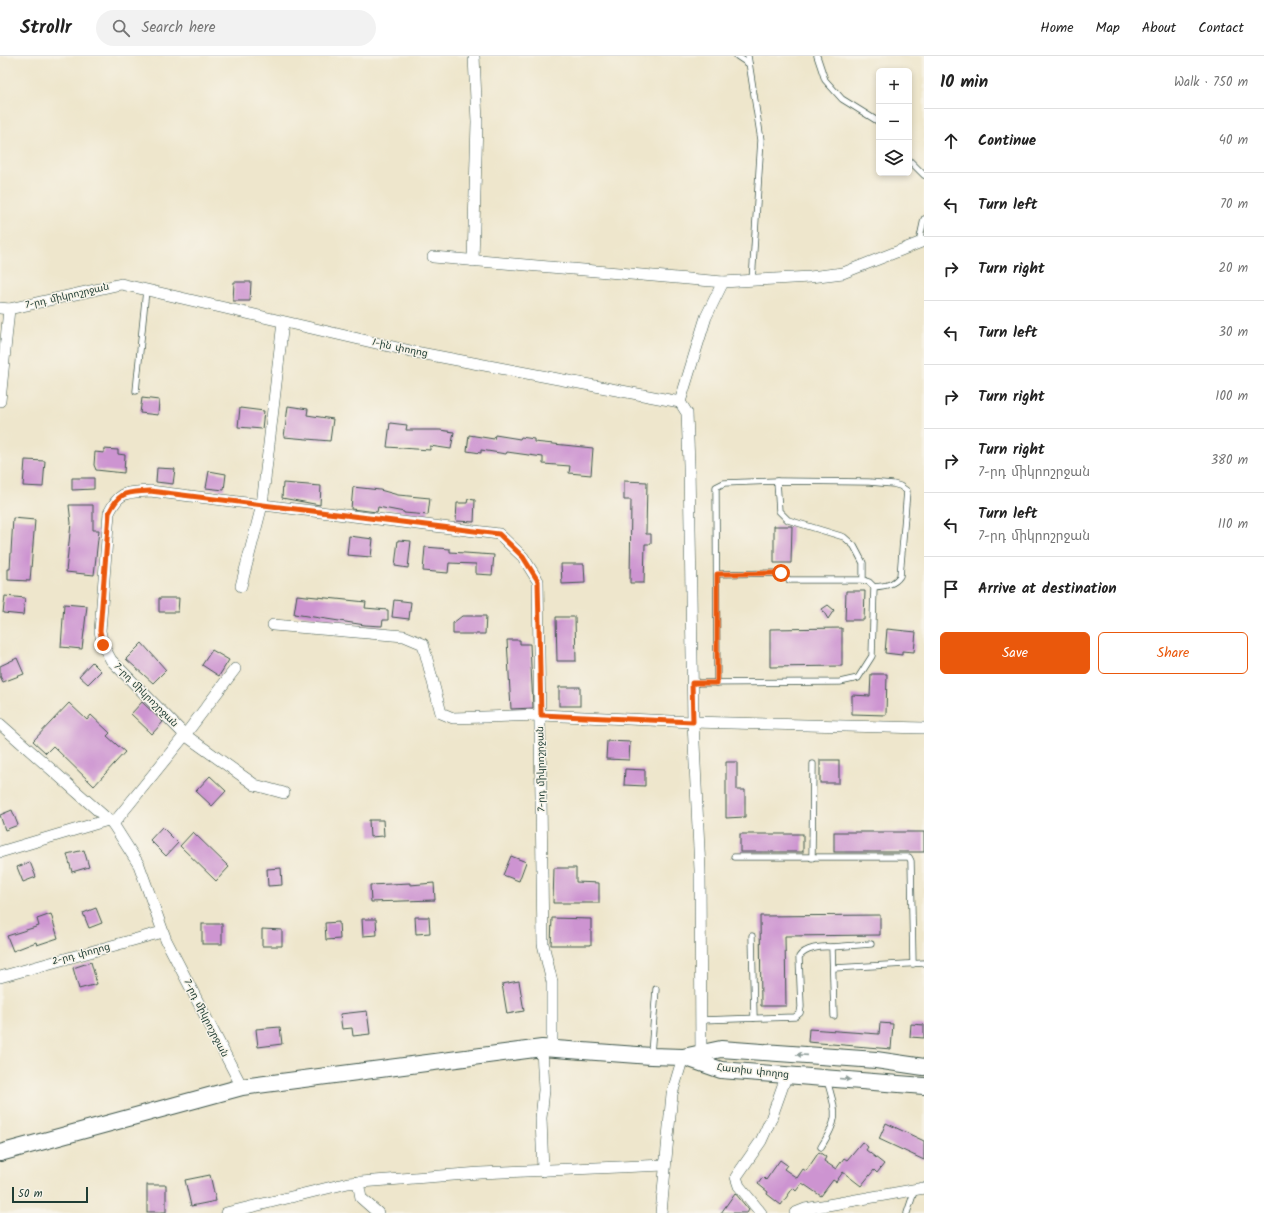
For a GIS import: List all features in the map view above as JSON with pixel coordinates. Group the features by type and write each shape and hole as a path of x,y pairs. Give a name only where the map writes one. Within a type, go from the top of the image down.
{"main road":[{"name":"Հատիս փողոց","path":"0,1153 242,1087 547,1047 651,1056 701,1058 721,1049 876,1060 924,1067"},
{"name":"Հատիս փողոց","path":"701,1058 721,1070 924,1086"}],"street":[{"path":"473,261 476,129 474,56"},
{"path":"433,257 723,282 843,273 921,242"},
{"path":"701,1058 700,870 693,722 689,465 687,413 680,402 706,317 723,282"},
{"name":"1-ին փողոց","path":"121,284 415,352 680,402"},
{"name":"7-րդ միկրոշրջան","path":"0,401 4,309 121,284"},
{"path":"241,586 262,505 283,322"},
{"name":"7-րդ միկրոշրջան","path":"284,793 255,785 186,735 111,660 103,645 100,631 109,513 116,500 126,493 150,491 499,534 523,557 538,581 544,944 552,982 541,1118 543,1171"},
{"path":"273,625 404,636 423,644 441,713 452,718 541,715 693,722 924,728"},
{"path":"0,852 110,822 186,735 235,669"},
{"name":"7-րդ միկրոշրջան","path":"0,724 110,822 140,865 162,932 242,1087"},
{"name":"2-րդ փողոց","path":"0,977 162,932"},
{"path":"661,1213 672,1094 683,1057"},
{"path":"761,1213 739,1186 736,1178 761,1141 772,1119 787,1074"},
{"path":"226,1213 348,1183 480,1173 665,1165"},
{"path":"358,1182 361,1198 378,1213"},
{"path":"795,1213 804,1209 920,1189"}],"lane":[{"path":"737,56 749,64"},
{"path":"748,56 761,140 752,281"},
{"path":"817,56 825,80 842,99 876,120"},
{"path":"912,163 924,175"},
{"path":"921,242 924,219"},
{"path":"136,391 146,290"},
{"path":"717,683 716,487 724,483 777,481 869,482 900,486 907,491 900,576 896,582 874,587"},
{"path":"777,481 779,511 788,520 844,537 854,546 863,563 863,580"},
{"path":"692,683 840,682 858,678 872,656 874,587 869,582 863,580 789,580 781,573 717,574"},
{"path":"812,858 813,764"},
{"path":"734,857 909,857 911,860 913,964"},
{"path":"752,936 754,1018"},
{"path":"701,1020 796,1017 800,1013 801,1007 799,957 806,951 871,944"},
{"path":"832,948 834,968 834,1016"},
{"path":"834,968 924,963"},
{"path":"651,1056 656,989"},
{"path":"821,1147 833,1128 835,1117 826,1078"},
{"path":"907,1213 920,1189"}],"building":[{"path":"234,282 251,282 250,301 233,301"},
{"path":"142,398 159,400 158,415 140,413"},
{"path":"288,406 308,409 307,415 333,419 330,441 284,437"},
{"path":"240,408 264,411 262,429 238,427"},
{"path":"390,423 407,425 406,430 440,430 454,432 451,449 430,446 430,450 387,447"},
{"path":"469,435 494,439 495,435 520,439 521,437 534,439 534,442 593,448 591,475 569,473 570,466 543,464 543,457 507,452 506,454 481,450 481,453 467,451"},
{"path":"104,449 118,450 118,454 125,455 124,473 96,470 94,465 95,452 104,453"},
{"path":"25,460 45,461 43,487 23,486"},
{"path":"157,468 175,469 173,484 156,482"},
{"path":"209,471 226,474 224,490 206,488"},
{"path":"72,478 94,478 94,489 72,490"},
{"path":"624,481 647,482 646,534 651,534 651,544 645,544 644,583 630,583 631,500 624,500"},
{"path":"283,483 321,486 320,505 282,498"},
{"path":"353,487 380,490 398,495 430,498 428,515 404,513 378,507 377,512 351,509"},
{"path":"468,499 475,500 474,522 456,521 457,503 467,503"},
{"path":"69,505 93,505 93,530 99,530 94,575 66,572 71,523"},
{"path":"13,518 35,520 30,581 8,580"},
{"path":"774,526 792,526 791,563 774,563"},
{"path":"349,536 373,539 371,557 347,555"},
{"path":"398,540 411,541 408,568 395,566"},
{"path":"425,547 450,549 450,552 494,555 492,575 476,574 476,564 449,563 448,573 423,571"},
{"path":"561,564 584,564 585,583 562,584"},
{"path":"846,591 865,591 864,620 845,620"},
{"path":"297,595 366,602 365,608 388,610 388,620 383,620 382,626 365,625 294,614"},
{"path":"5,596 25,598 23,615 3,613"},
{"path":"159,598 179,598 178,612 159,612"},
{"path":"394,600 411,602 409,619 392,617"},
{"path":"64,604 87,606 82,649 61,647"},
{"path":"828,605 834,610 828,619 822,609"},
{"path":"462,616 486,616 485,634 453,634 453,623"},
{"path":"556,617 575,617 576,661 557,661"},
{"path":"842,628 842,666 770,667 770,629"},
{"path":"887,629 916,632 914,652 902,651 902,655 885,653"},
{"path":"507,640 520,640 520,644 530,644 533,708 511,709"},
{"path":"142,643 166,670 153,683 126,659"},
{"path":"212,650 229,660 219,676 202,665"},
{"path":"17,658 24,674 3,682 0,676 0,666"},
{"path":"92,662 101,671 88,684 79,676"},
{"path":"871,674 887,674 886,715 852,714 852,695 870,696"},
{"path":"559,687 580,687 580,706 559,706"},
{"path":"142,702 163,722 152,734 131,714"},
{"path":"69,703 87,720 91,715 110,733 107,736 125,752 94,786 53,746 46,753 33,741"},
{"path":"607,741 630,742 629,760 606,759"},
{"path":"820,760 839,760 839,783 820,783"},
{"path":"726,762 737,762 737,790 745,790 745,817 726,818"},
{"path":"625,769 645,770 645,786 624,785"},
{"path":"210,776 226,791 212,806 196,791"},
{"path":"12,810 18,825 5,830 0,815"},
{"path":"369,820 383,820 384,836 370,837"},
{"path":"162,827 178,843 166,856 150,840"},
{"path":"193,832 229,867 216,881 180,846"},
{"path":"834,832 924,832 924,852 834,852"},
{"path":"740,834 803,834 803,852 740,852"},
{"path":"84,850 89,867 72,872 67,854"},
{"path":"511,856 526,862 519,881 503,875"},
{"path":"30,862 36,877 23,882 17,867"},
{"path":"281,868 282,885 268,886 267,869"},
{"path":"554,868 576,868 576,882 599,883 599,903 553,903"},
{"path":"410,883 410,885 434,883 435,900 371,902 370,885"},
{"path":"96,908 102,923 89,928 83,913"},
{"path":"51,914 58,938 37,945 36,942 13,951 7,936 39,926 37,919"},
{"path":"880,915 880,935 785,936 786,1006 761,1006 760,916"},
{"path":"415,917 429,917 430,933 416,934"},
{"path":"552,918 591,919 591,945 551,945"},
{"path":"362,919 376,919 377,935 363,936"},
{"path":"339,922 340,939 326,940 325,923"},
{"path":"202,924 222,924 222,944 202,944"},
{"path":"262,929 282,930 282,946 262,946"},
{"path":"91,962 97,984 79,989 73,968"},
{"path":"519,981 524,1011 507,1014 502,984"},
{"path":"367,1011 370,1034 353,1036 352,1028 342,1029 340,1014"},
{"path":"880,1023 893,1024 891,1049 808,1042 809,1029 879,1034"},
{"path":"911,1024 924,1025 924,1038 910,1037"},
{"path":"280,1027 282,1044 258,1047 256,1029"},
{"path":"886,1123 924,1141 924,1160 879,1139"},
{"path":"862,1142 868,1147 866,1150 884,1164 877,1173 874,1170 861,1186 843,1172 836,1182 833,1180 821,1196 802,1183 796,1191 793,1188 781,1205 767,1194 768,1192 758,1184 763,1177 766,1180 780,1160 787,1165 784,1169 797,1178 803,1169 806,1171 819,1152 826,1157 824,1161 836,1169 844,1158 847,1160"},
{"path":"210,1175 216,1201 191,1206 185,1180"},
{"path":"147,1185 166,1185 166,1212 147,1212"},
{"path":"735,1193 749,1210 747,1213 721,1213"}],"route":[{"path":"103,645 100,631 109,513 116,500 126,493 150,491 499,534 523,557 538,581 541,715 693,722 692,683 717,683 717,574 781,573"}]}
